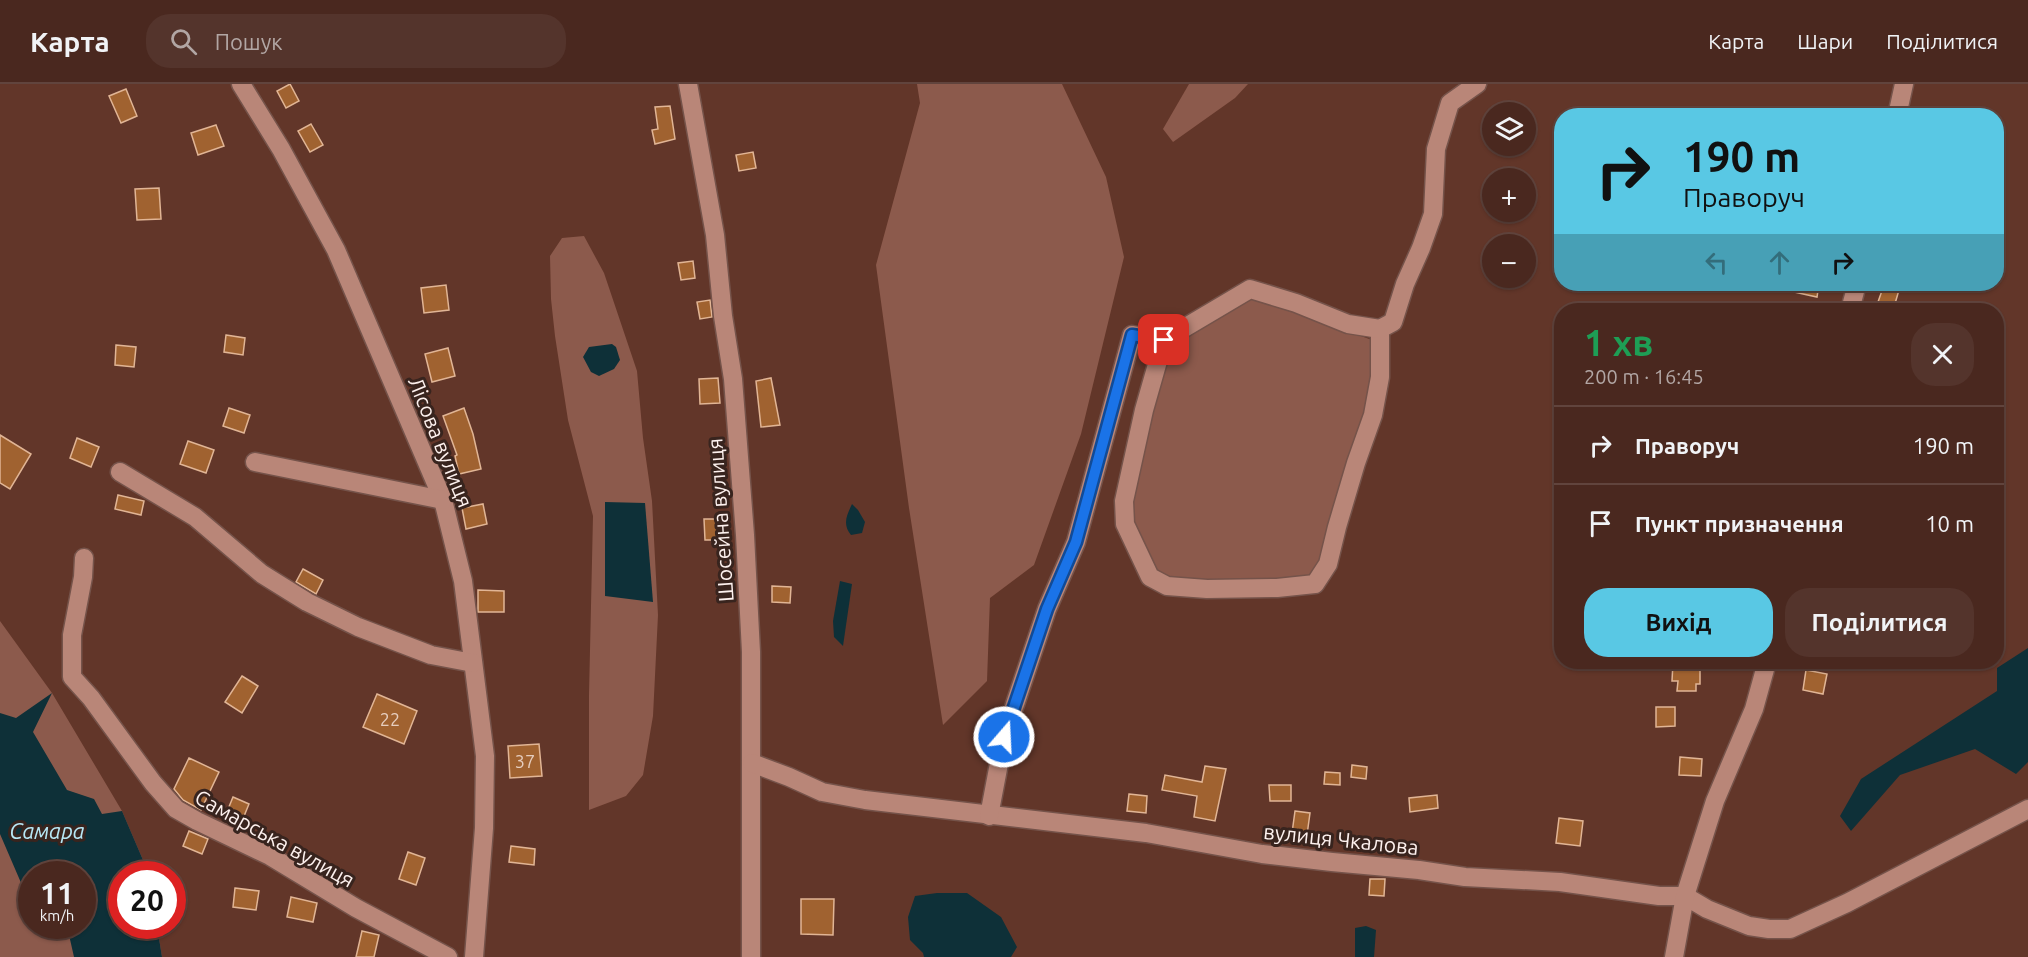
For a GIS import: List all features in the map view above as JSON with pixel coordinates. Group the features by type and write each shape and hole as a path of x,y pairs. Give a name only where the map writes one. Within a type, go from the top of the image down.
{"street":[{"name":"Лісова вулиця","path":"241,84 282,149 336,250 443,500 463,581 485,756 484,828 474,957"},
{"name":"Шосейна вулиця","path":"688,84 715,235 723,316 733,379 745,535 751,652 751,957"},
{"path":"989,816 1004,737 1047,609 1076,542 1132,335 1164,340 1250,290 1296,303 1348,324 1380,329 1393,322 1405,284 1433,214 1436,149 1449,103 1477,84"},
{"path":"1899,108 1904,84"},
{"path":"1164,340 1144,410 1124,501 1125,524 1150,577 1167,586 1207,589 1277,588 1315,584 1328,564 1352,474 1373,415 1380,377 1380,329"},
{"path":"255,462 443,500"},
{"path":"120,472 195,517 262,574 308,602 358,627 431,655 474,663"},
{"name":"Самарська вулиця","path":"84,558 83,577 72,635 72,677 91,698 153,783 176,809 270,856 356,908 448,957"},
{"path":"1674,957 1685,896 1715,801 1754,709 1765,669"},
{"name":"вулиця Чкалова","path":"752,763 822,792 865,800 1146,833 1262,854 1465,877 1560,882 1659,896 1685,896"},
{"path":"1685,896 1707,909 1749,926 1790,929 1847,903 2028,808"}],"shaded area":[{"path":"917,84 1062,84 1106,177 1124,257 1081,434 1034,565 990,598 987,681 943,725 909,508 876,265 920,103"},
{"path":"1189,84 1248,84 1235,98 1173,142 1163,129"},
{"path":"584,236 604,273 637,371 652,501 658,615 653,716 643,775 626,796 589,810 593,516 568,420 555,336 550,256 562,238"},
{"path":"1250,297 1298,309 1372,340 1374,384 1320,565 1310,578 1242,584 1167,579 1154,571 1135,532 1129,504 1145,433 1170,350 1175,343"},
{"name":"Самара","path":"0,621 52,693 122,811 143,861 108,861 108,939 159,939 162,957 0,957"}],"water":[{"path":"612,344 616,347 620,360 614,369 599,376 591,372 583,357 589,347"},
{"path":"605,502 645,503 653,602 605,596"},
{"path":"852,504 865,522 862,533 851,535 846,523"},
{"path":"840,581 852,584 843,646 834,637 833,621"},
{"path":"2028,648 2028,762 2016,774 1975,749 1900,775 1851,831 1840,816 1861,779 1997,691 1997,669 2004,669 2004,663"},
{"name":"Самара","path":"52,693 33,732 67,790 94,799 102,814 122,811 143,861 108,861 108,939 159,939 162,957 74,957 70,939 96,939 96,861 18,861 18,876 0,834 0,713 16,718"},
{"path":"967,893 1001,917 1017,947 1011,957 924,957 910,940 908,917 915,896"},
{"path":"1366,926 1376,930 1374,957 1355,957 1355,928"}],"building":[{"path":"290,84 299,101 286,108 277,91"},
{"path":"126,89 137,116 121,123 109,96"},
{"path":"670,106 675,139 655,144 652,130 658,129 655,107"},
{"path":"311,124 323,145 310,152 298,131"},
{"path":"216,125 224,146 198,155 191,133"},
{"path":"753,152 756,168 739,171 736,155"},
{"path":"159,188 161,219 137,220 135,189"},
{"path":"693,261 695,278 681,280 678,263"},
{"path":"446,285 449,310 424,313 421,288"},
{"path":"1789,291 1818,291 1817,297"},
{"path":"1882,291 1899,291 1895,303 1878,302"},
{"path":"710,300 712,317 700,319 697,302"},
{"path":"226,335 245,338 243,355 224,352"},
{"path":"116,345 136,347 134,367 115,365"},
{"path":"448,348 455,376 432,382 425,354"},
{"path":"718,378 720,403 700,404 699,379"},
{"path":"771,378 780,425 761,427 756,381"},
{"path":"229,408 250,415 244,433 223,426"},
{"path":"464,408 481,469 459,474 455,456 457,455 443,416"},
{"path":"0,435 31,454 10,489 0,483"},
{"path":"77,438 99,447 91,467 70,458"},
{"path":"188,441 214,450 206,473 180,464"},
{"path":"118,495 144,501 141,515 115,509"},
{"path":"483,504 487,524 466,529 462,508"},
{"path":"704,519 725,519 725,540 705,540"},
{"path":"303,569 323,580 316,594 296,582"},
{"path":"772,586 791,587 790,603 772,602"},
{"path":"478,590 504,591 504,612 478,612"},
{"path":"1673,669 1700,669 1700,684 1696,684 1696,691 1677,691 1678,681 1672,681"},
{"path":"1806,670 1827,674 1823,694 1803,690"},
{"path":"242,676 258,686 242,713 225,702"},
{"path":"377,694 417,711 404,744 363,727"},
{"path":"1656,707 1675,707 1675,726 1656,727"},
{"path":"539,744 542,776 510,778 508,746"},
{"path":"1680,757 1702,759 1701,776 1679,775"},
{"path":"189,758 219,772 201,810 183,800 174,789"},
{"path":"1352,765 1367,767 1366,779 1351,777"},
{"path":"1205,766 1226,769 1215,821 1194,817 1197,796 1162,790 1165,775 1202,782"},
{"path":"1325,772 1340,773 1340,785 1324,784"},
{"path":"1269,785 1291,785 1291,801 1270,801"},
{"path":"1129,794 1147,796 1146,813 1127,811"},
{"path":"1437,795 1438,808 1410,812 1409,798"},
{"path":"233,797 249,804 240,826 224,819"},
{"path":"1295,811 1310,813 1307,835 1292,833"},
{"path":"1559,818 1583,821 1580,846 1556,843"},
{"path":"189,831 208,839 202,854 183,846"},
{"path":"511,846 535,849 534,865 509,862"},
{"path":"408,852 425,858 416,885 399,879"},
{"path":"1370,879 1385,879 1384,896 1369,895"},
{"path":"235,888 259,891 256,910 233,907"},
{"path":"291,897 317,903 313,922 287,917"},
{"path":"801,899 834,899 833,935 801,934"},
{"path":"362,931 379,935 374,957 356,957"}],"route":[{"path":"1004,737 1047,609 1076,542 1132,335 1164,340"}]}
